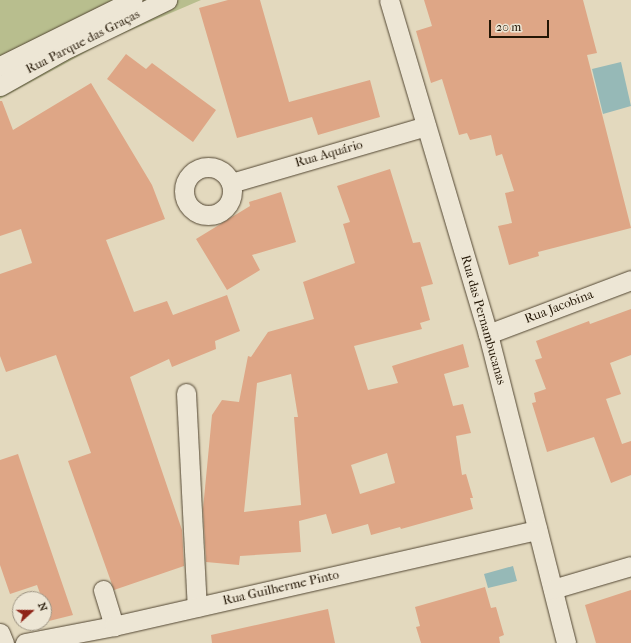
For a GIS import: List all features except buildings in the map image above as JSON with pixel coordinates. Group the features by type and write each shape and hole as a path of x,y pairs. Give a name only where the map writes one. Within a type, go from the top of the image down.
{"street":[{"path":"0,66 133,0"},
{"name":"Rua Parque das Graças","path":"0,86 62,51 167,0"},
{"name":"Rua das Pernambucanas","path":"389,0 488,334 566,643"},
{"name":"Rua Aquário","path":"231,183 426,126"},
{"name":"Rua Jacobina","path":"488,334 631,280"},
{"path":"186,393 197,607"},
{"name":"Rua Guilherme Pinto","path":"25,643 114,626 537,530"},
{"path":"553,589 631,566"},
{"path":"103,590 114,626"},
{"path":"0,633 4,643"}],"green space":[{"path":"0,0 201,0 108,40 0,99"}],"water":[{"path":"621,62 631,106 603,114 592,69"},
{"path":"513,566 517,581 488,588 484,574"}]}
